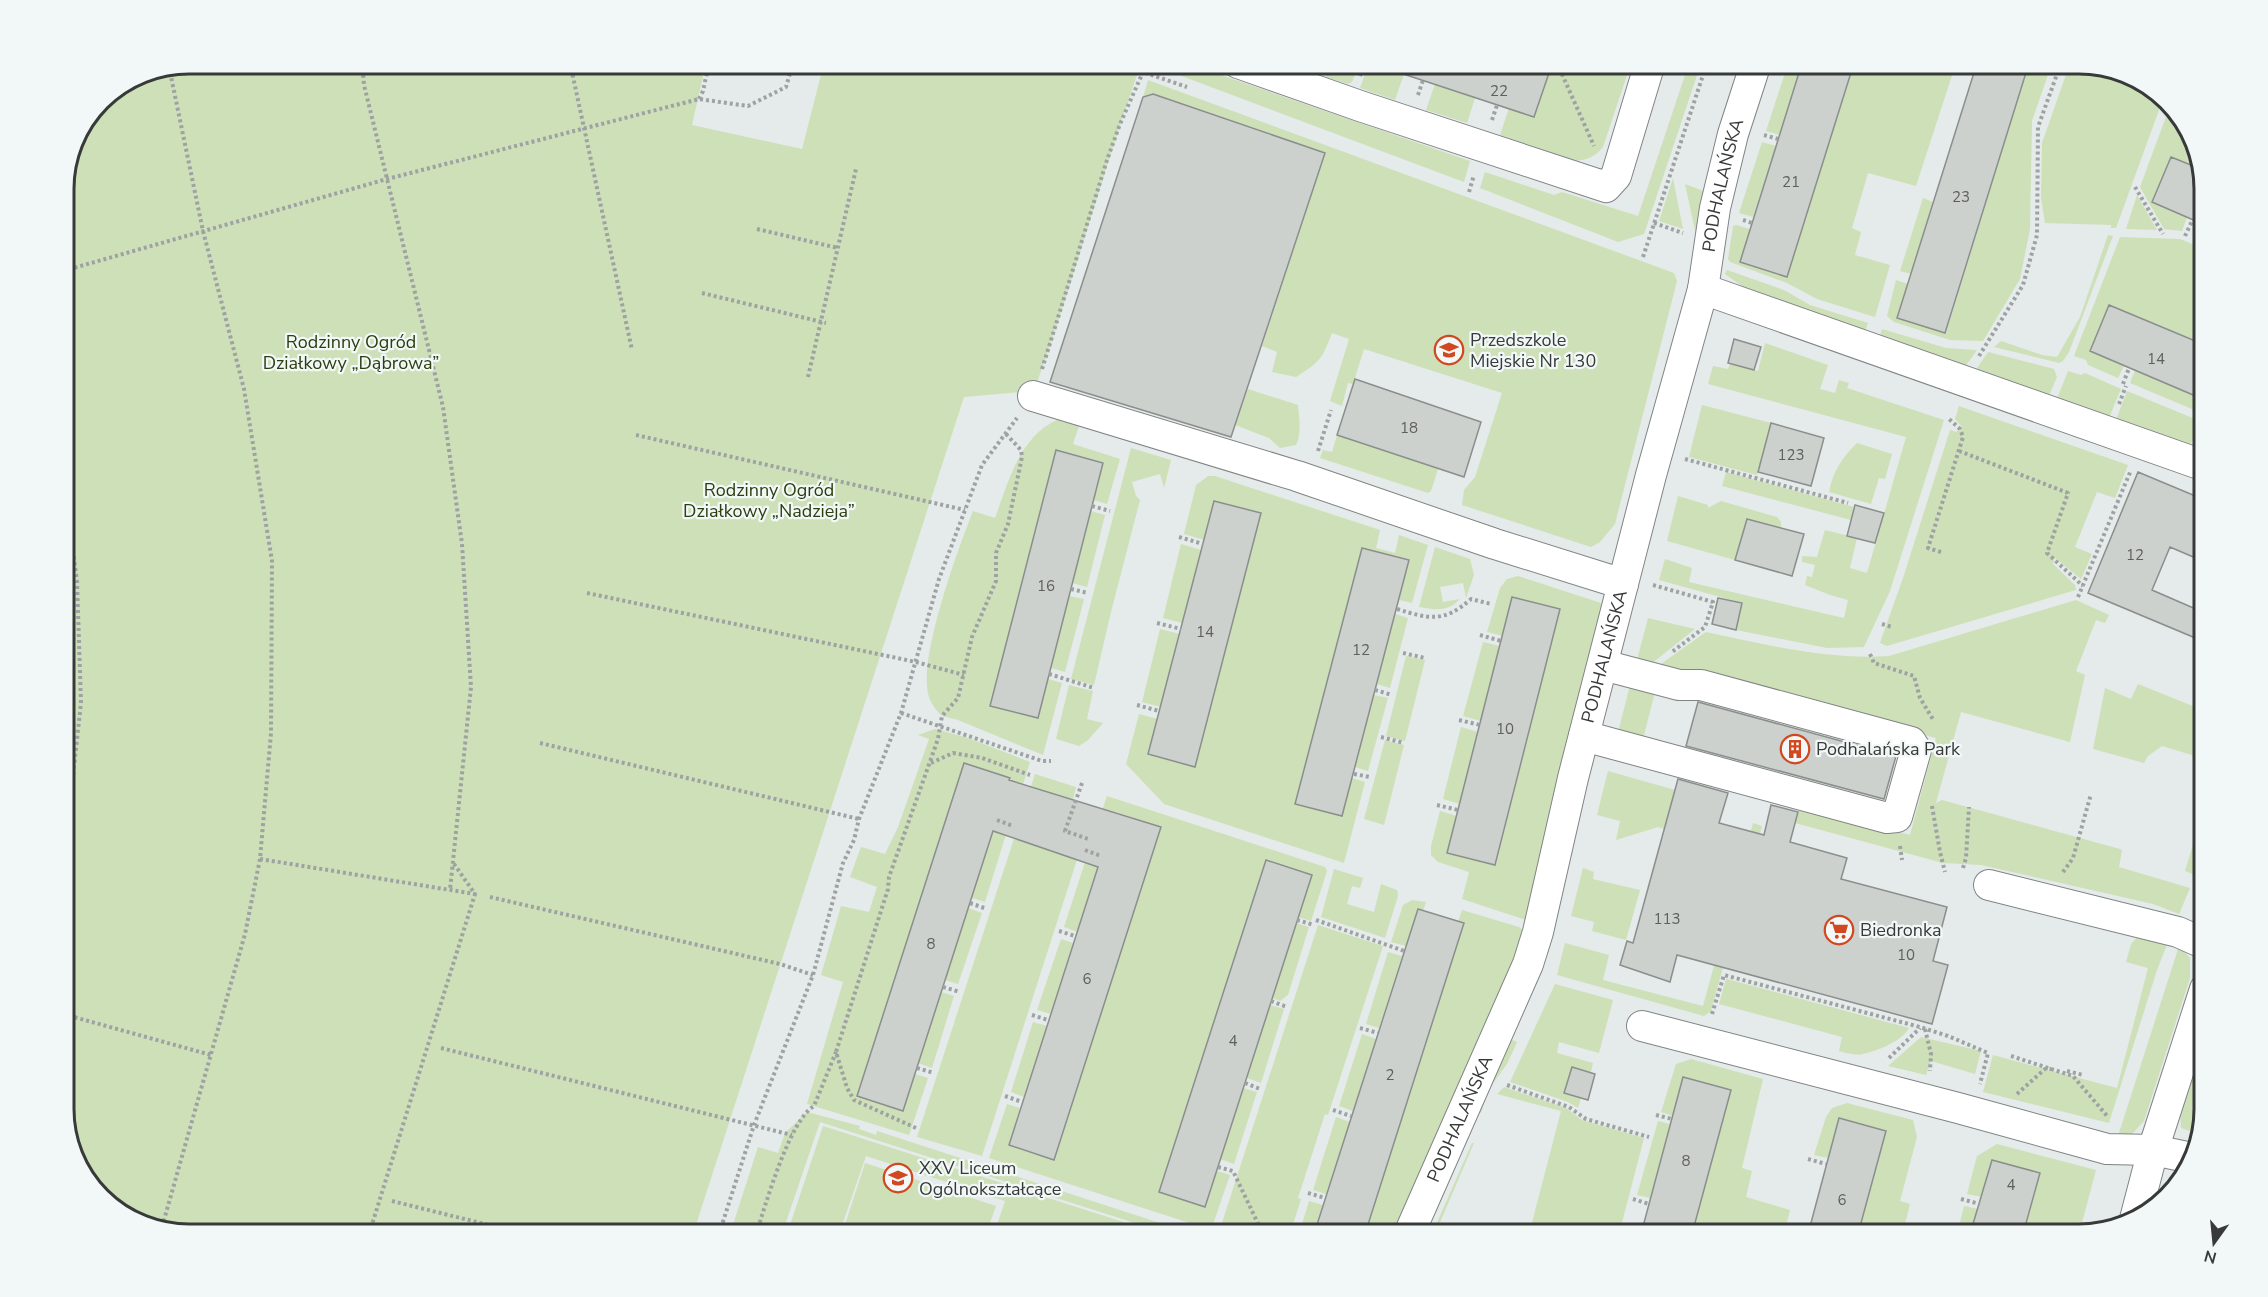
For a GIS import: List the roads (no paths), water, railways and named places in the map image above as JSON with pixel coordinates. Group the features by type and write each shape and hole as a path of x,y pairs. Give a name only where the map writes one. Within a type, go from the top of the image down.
{"street":[{"path":"1270,74 1427,129 1606,187 1616,176 1647,74"},
{"name":"PODHALAŃSKA","path":"1413,1224 1528,964 1538,932 1584,736 1623,584 1673,390 1703,289 1715,208 1733,134 1752,74"},
{"path":"1703,289 2194,462"},
{"path":"1033,394 1297,476 1623,584"},
{"path":"1584,736 1887,818 1897,817 1904,796 1916,750 1911,742 1701,686 1679,685 1603,665"},
{"path":"1989,885 2178,932 2194,939"},
{"path":"2138,1207 2153,1150 2194,1023"},
{"path":"1642,1026 2107,1149 2153,1150 2184,1156"}],"place":[{"name":"Przedszkole Miejskie Nr 130","path":"1449,350"},
{"name":"Podhalańska Park","path":"1795,749"},
{"name":"Biedronka","path":"1839,930"},
{"name":"XXV Liceum Ogólnokształcące","path":"898,1178"}],"park label":[{"name":"Rodzinny Ogród Działkowy „Dąbrowa”","path":"351,352"},
{"name":"Rodzinny Ogród Działkowy „Nadzieja”","path":"769,500"}]}
